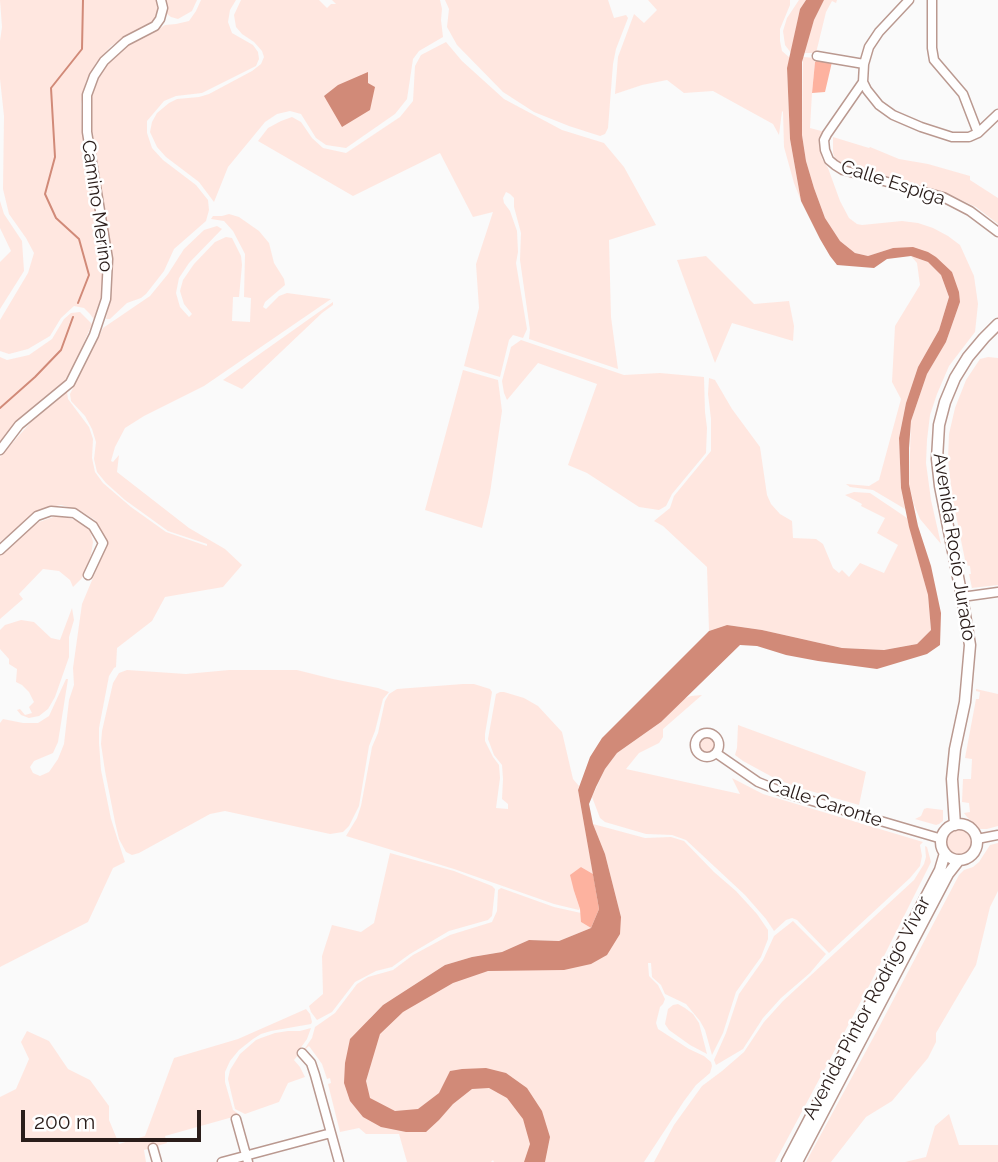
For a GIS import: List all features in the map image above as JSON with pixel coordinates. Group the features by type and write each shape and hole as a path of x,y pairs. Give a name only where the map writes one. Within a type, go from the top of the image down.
{"main road":[{"name":"Avenida Rocío Jurado","path":"955,825 953,769 965,702 970,645 940,486 937,459 939,425 955,378 968,357 997,326"},
{"path":"955,825 971,830 976,839 973,854 967,859 951,859 941,844 944,832 955,825"},
{"name":"Avenida Pintor Rodrigo Vivar","path":"787,1162 940,870 945,853"},
{"name":"Avenida Pintor Rodrigo Vivar","path":"797,1162 948,874 959,860"}],"street":[{"name":"Camino Merino","path":"0,450 19,425 69,383 94,335 106,299 108,259 87,132 87,95 94,76 114,50 155,26 163,8 161,0"},
{"path":"909,0 873,39 864,64 863,82 879,105 892,115 952,137 969,137 978,133 998,114"},
{"path":"932,0 934,60 963,94 978,133"},
{"path":"817,56 864,64"},
{"name":"Calle Espiga","path":"863,82 824,140 829,160 843,170 943,197 970,211 998,232"},
{"path":"0,550 37,516 51,511 74,513 93,526 103,543 88,575"},
{"path":"962,597 998,592"},
{"name":"Calle Caronte","path":"716,753 758,782 785,793 942,839"},
{"path":"976,839 998,835"},
{"path":"302,1053 311,1063 339,1162"},
{"path":"236,1119 247,1159"},
{"path":"222,1162 247,1159 331,1133"},
{"path":"153,1148 157,1162"}],"shaded area":[{"path":"0,0 156,0 159,10 155,20 111,46 96,63 86,81 81,104 82,132 103,250 105,283 96,322 84,308 74,306 61,318 50,336 28,349 9,354 0,351 0,320 28,273 34,253 9,214 3,189 4,116 0,79"},
{"path":"165,0 197,0 192,11 178,19 167,14"},
{"path":"201,0 236,0 230,10 228,22 232,33 253,45 259,59 256,66 202,93 176,96 164,101 147,121 147,133 152,148 163,160 196,185 208,200 209,210 206,221 174,249 164,271 146,294 127,303 110,319 106,319 112,285 111,264 91,141 91,96 101,74 115,54 165,25 189,21"},
{"path":"241,0 319,0 327,8 336,4 332,0 440,0 443,37 419,51 413,59 407,99 395,114 346,148 326,145 316,138 301,114 290,111 277,114 265,122 228,167 214,202 199,182 166,157 157,147 150,132 157,113 169,103 177,99 209,94 261,64 264,57 262,51 236,27 234,15"},
{"path":"445,0 608,0 614,18 626,15 628,18 613,64 608,128 605,134 600,136 534,112 503,92 457,45 447,27 449,9"},
{"path":"648,0 790,0 780,29 780,41 782,51 790,58 787,68 790,139 801,201 784,147 782,111 779,135 773,124 713,91 684,93 667,80 615,94 618,57 634,14 644,23 657,10"},
{"path":"799,0 806,0 800,9 791,53 785,45 783,31 787,18"},
{"path":"806,0 824,0 814,20 802,62 802,135 806,161 825,218 840,241 855,253 868,256 893,248 913,247 928,252 952,272 959,292 960,302 946,342 927,374 911,421 909,448 909,484 941,613 940,645 927,654 877,669 818,661 757,646 740,645 661,722 617,753 596,787 589,804 621,917 620,934 607,955 591,964 564,970 488,971 453,983 403,1012 380,1034 366,1081 370,1098 395,1111 418,1109 439,1093 450,1071 486,1068 506,1073 527,1088 542,1111 550,1137 545,1162 524,1162 530,1144 523,1119 507,1098 489,1088 472,1089 426,1132 406,1132 381,1127 363,1117 350,1101 344,1083 350,1039 383,1005 445,965 502,952 529,940 559,941 591,928 599,909 578,790 590,757 602,738 709,631 727,625 842,648 884,650 917,644 931,630 928,595 901,488 899,438 906,403 918,367 939,330 949,297 941,275 928,262 911,256 887,259 874,268 837,265 801,201 790,139 787,68 800,9"},
{"path":"824,0 837,0 836,3 832,1 826,12 816,53 803,53 814,20"},
{"path":"446,42 462,61 504,99 562,130 604,143 624,167 656,225 609,240 611,317 618,369 529,339 520,260 521,233 514,198 510,194 506,192 503,198 517,231 516,263 527,329 523,338 513,335 509,340 500,377 464,366 479,308 476,264 493,212 473,217 440,153 353,196 258,141 268,128 292,117 301,122 323,148 346,153 400,117 413,101 415,66 421,55"},
{"path":"803,57 818,60 815,62 810,128 825,132 820,147 822,159 849,218 862,225 902,221 933,228 960,245 974,276 978,304 975,332 949,366 930,415 926,463 941,544 920,519 914,505 909,484 911,421 927,374 946,342 960,302 936,257 893,248 868,256 855,253 840,241 825,218 806,161 802,135"},
{"path":"815,62 832,62 825,92 812,93"},
{"path":"368,72 368,83 375,87 370,110 342,127 324,96 338,85"},
{"path":"833,137 870,147 899,159 970,176 970,180 998,198 998,224 976,207 946,193 841,163 833,153"},
{"path":"0,201 4,214 22,241 24,271 0,309 0,262 11,251 0,228"},
{"path":"229,214 239,217 259,231 269,243 274,263 284,279 285,285 265,302 263,307 266,309 279,296 287,293 331,299 204,386 125,428 115,447 111,461 119,455 117,472 189,528 225,549 242,565 223,587 165,597 152,621 117,648 116,667 109,676 99,728 99,743 101,770 111,819 125,862 113,868 88,922 0,967 0,723 3,719 38,723 49,716 68,679 58,742 53,753 34,761 30,767 33,773 40,776 49,772 64,744 69,700 74,685 73,668 82,604 106,547 95,520 79,510 61,505 39,510 0,542 0,457 31,422 67,392 68,399 89,427 93,439 92,458 95,472 103,483 166,532 207,546 168,531 106,483 97,472 94,459 96,442 92,429 85,416 71,401 70,394 103,328 150,296 184,249 204,230 217,226 222,229 189,263 179,278 176,293 180,307 189,317 192,314 184,304 180,291 183,280 194,264 215,242 226,237 232,238 241,256 242,265 239,297 233,297 232,321 250,322 251,298 244,297 245,254 233,231 224,221 211,219 213,216"},
{"path":"706,256 754,304 789,301 794,326 793,341 732,323 715,363 677,260"},
{"path":"911,256 928,262 941,275 949,297 939,330 918,367 906,403 899,438 901,488 905,509 873,490 846,484 869,486 879,480 901,399 892,382 895,326 920,285 917,263"},
{"path":"333,302 333,305 242,389 223,380"},
{"path":"80,312 92,324 69,377 0,445 0,357 7,360 29,355 52,339 64,319 71,313"},
{"path":"521,340 624,375 660,373 704,377 706,453 672,494 666,506 659,510 639,507 587,473 568,465 597,384 538,363 507,400 502,381 511,347"},
{"path":"998,358 998,585 972,588 970,566 966,565 952,495 948,459 949,434 966,380 980,359"},
{"path":"463,370 498,380 502,411 482,528 425,510"},
{"path":"709,378 715,380 760,447 767,495 780,514 792,521 793,538 816,539 823,544 833,568 839,573 842,570 849,577 860,563 884,573 898,545 877,533 885,518 845,495 854,492 870,493 907,518 928,595 931,630 917,644 884,650 842,648 727,625 709,631 707,567 663,526 654,521 670,508 674,496 711,451"},
{"path":"59,515 81,522 90,530 93,542 91,555 82,578 73,587 70,580 59,571 43,569 19,594 23,599 0,619 0,555 39,522"},
{"path":"72,608 74,620 69,637 69,657 55,697 48,709 39,716 29,718 21,715 17,710 20,709 25,715 32,713 29,707 34,702 29,692 16,682 17,669 9,664 9,659 0,649 0,630 5,625 21,620 34,622 51,638 60,640"},
{"path":"127,670 186,674 229,670 297,670 389,692 383,699 369,746 359,806 349,826 343,832 330,834 225,811 210,814 139,853 132,855 126,852 115,822 101,744 113,683 119,673"},
{"path":"474,684 492,692 485,741 499,765 496,808 508,809 508,804 502,799 502,765 494,755 488,739 496,694 504,692 538,706 562,732 573,779 579,786 593,874 581,867 574,891 579,910 346,836 361,806 372,747 389,694 397,689"},
{"path":"976,689 998,694 998,826 987,829 980,829 967,817 964,813 970,812 969,803 962,802 963,779 971,779 972,759 965,758 976,699 979,699 980,692"},
{"path":"702,695 663,729 663,737 659,743 639,753 626,769 740,794 732,778 763,794 923,842 920,845 920,866 910,878 829,953 792,918 774,931 745,895 686,840 672,835 646,834 605,822 600,818 592,797 605,769 617,753 661,722 683,699"},
{"path":"738,725 866,772 859,805 776,779 743,761 735,755"},
{"path":"707,735 713,738 716,744 713,750 707,753 701,750 698,744 701,738"},
{"path":"927,808 943,810 943,821 936,825 915,819"},
{"path":"593,824 645,838 671,837 684,841 736,891 768,930 768,939 761,957 736,992 723,1033 712,1055 700,1021 686,1004 665,994 661,985 652,977 651,963 648,963 649,976 658,985 665,999 656,1023 658,1029 704,1056 712,1066 710,1073 684,1101 644,1162 407,1162 399,1134 366,1134 359,1128 340,1132 328,1084 331,1083 330,1078 327,1079 322,1064 309,1046 303,1051 312,1038 315,1027 335,1013 357,984 368,977 393,970 413,955 450,935 492,922 497,911 498,890 501,888 554,907 581,913 581,922 591,928 559,941 529,940 502,952 445,965 383,1005 369,1019 457,968 511,970 621,917 605,854"},
{"path":"958,829 967,833 971,842 967,851 958,855 949,851 945,842 949,833"},
{"path":"998,843 998,891 990,907 976,965 936,1033 936,1042 928,1058 892,1101 866,1117 831,1162 806,1162 959,875 979,862 990,845"},
{"path":"925,846 931,862 868,988 775,1162 654,1162 674,1125 702,1086 744,1052 764,1022 783,1001 914,880 924,864"},
{"path":"390,853 454,871 492,886 495,889 492,916 488,920 449,931 392,967 376,971 355,982 332,1012 317,1020 309,1006 323,994 322,956 332,925 361,932 374,923"},
{"path":"581,867 593,874 599,909 591,928 581,922 570,875"},
{"path":"793,921 826,954 763,1018 743,1049 716,1065 714,1060 739,994 763,960 774,936"},
{"path":"678,1004 693,1014 699,1023 707,1054 669,1030 665,1024 668,1009"},
{"path":"306,1009 310,1014 311,1024 261,1034 239,1050 230,1061 225,1072 225,1082 233,1110 240,1115 165,1136 167,1143 144,1150 146,1162 0,1162 0,1097 16,1089 29,1059 21,1042 27,1031 49,1041 68,1069 90,1080 109,1106 109,1120 119,1144 145,1136 174,1058 238,1039"},
{"path":"311,1028 294,1060 305,1077 288,1083 279,1102 245,1114 235,1109 228,1079 240,1054 261,1038 275,1033"},
{"path":"949,1114 959,1145 998,1145 998,1162 905,1162 926,1157 935,1126"}],"waterway":[{"path":"78,303 89,275 79,239 56,218 45,194 55,157 51,88 82,49 83,0"},
{"path":"0,408 61,350 73,317"}]}
